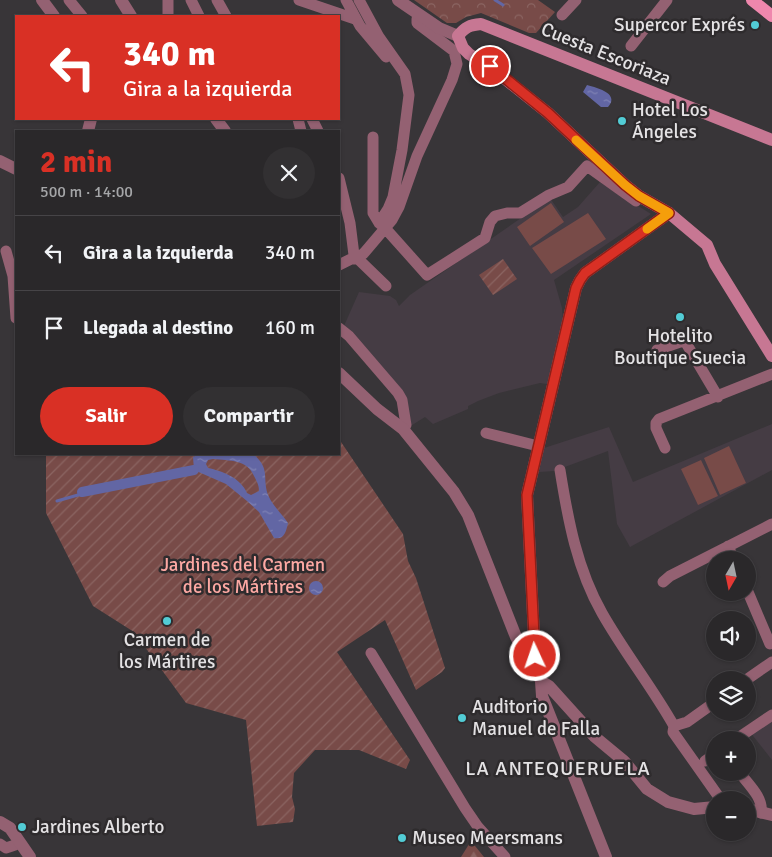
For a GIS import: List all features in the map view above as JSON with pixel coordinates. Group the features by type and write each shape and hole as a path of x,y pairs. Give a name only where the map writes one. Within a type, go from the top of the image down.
{"main road":[{"path":"752,0 772,16"},
{"name":"Cuesta Escoriaza","path":"458,36 470,24 481,24 772,140"},
{"path":"458,36 463,48 469,54 490,66 541,107 603,166 639,196 669,213 707,245 715,264 772,356"}],"street":[{"path":"42,0 53,15"},
{"path":"69,0 81,15"},
{"path":"121,0 129,15"},
{"path":"168,0 168,15"},
{"path":"191,0 198,15"},
{"path":"217,0 225,15"},
{"path":"299,0 355,19"},
{"path":"346,0 355,19 378,49 391,62 396,60"},
{"path":"357,259 382,226 393,197 407,119 409,95 405,74 379,36 359,0"},
{"path":"398,0 420,16 458,36"},
{"path":"562,15 576,0"},
{"path":"631,46 668,0"},
{"path":"382,226 392,220 399,207 417,156 452,80 457,64 454,51 417,23 420,16"},
{"path":"372,137 373,213 382,226 427,275 485,238 490,222 495,216 506,213 520,213 549,195 568,187 587,166 636,201 639,196"},
{"path":"0,161 15,168"},
{"path":"340,182 350,222 354,255 386,286"},
{"path":"533,662 535,656 527,495 576,288 585,273 669,213"},
{"path":"3,247 15,258"},
{"path":"3,247 13,276 15,304"},
{"path":"340,264 351,259 357,259"},
{"path":"340,329 349,336 398,393 402,400 406,426 403,429"},
{"path":"657,350 683,341 718,396"},
{"path":"340,374 377,409 403,429 454,492 468,515 516,637 528,658 533,662 541,681 542,696 606,857"},
{"path":"664,448 656,428 656,423 659,420 772,374"},
{"path":"486,433 538,446"},
{"path":"560,470 572,535 580,562 602,613 660,702 674,726 673,732 715,791"},
{"path":"663,582 670,576 772,524"},
{"path":"728,546 730,551"},
{"path":"752,601 770,644"},
{"path":"371,653 465,808 478,827 505,857"},
{"path":"756,673 772,662"},
{"path":"541,681 550,686 595,737 624,760 647,789 668,802 694,809 706,808"},
{"path":"674,726 687,722 706,708"},
{"path":"748,731 772,715"},
{"path":"746,781 760,800 766,814"},
{"path":"1,824 4,831 25,857"},
{"path":"1,824 10,828 30,857"},
{"path":"0,844 6,848 15,845"}],"shaded area":[{"path":"600,182 651,214 554,280 562,308 563,321 547,384 540,383 499,393 478,401 468,406 468,409 433,424 425,417 409,427 404,395 344,326 359,292 390,296 396,300 399,306 410,295 550,198 563,217 578,207"},
{"path":"772,424 772,470 630,547 617,524 608,451 554,471 539,472 544,448 609,427 633,482"},
{"path":"772,718 772,760 756,740 756,731 752,731"}],"green space":[{"path":"414,0 538,0 555,12 536,33 529,33 481,13 466,17 456,23 447,23"},
{"path":"551,203 564,222 530,246 517,227"},
{"path":"588,213 606,239 551,274 532,248"},
{"path":"503,259 517,279 493,295 479,275"},
{"name":"Jardines del Carmen de los Mártires","path":"340,440 403,534 408,561 416,578 445,668 416,690 385,620 337,652 410,760 406,769 359,750 315,750 294,773 292,797 295,809 293,822 257,826 246,720 186,703 134,632 93,606 46,513 46,455 340,455"},
{"path":"729,446 746,483 720,495 704,458"},
{"path":"701,460 718,496 698,505 681,469"},
{"path":"471,841 484,857 461,857"}],"water":[{"path":"587,85 609,95 611,102 608,107 601,107 583,92"},
{"path":"198,455 254,455 264,470 269,497 288,523 286,532 281,538 274,538 259,512 247,501 226,484 194,470 193,457","holes":["213,459 232,461 247,466 251,470 259,491 251,495 247,493 236,479 208,468 206,464 208,460"]},
{"path":"313,581 319,581 323,588 319,595 313,595 309,591 309,585"}],"waterway":[{"path":"495,0 503,5"},
{"path":"82,492 194,470"},
{"path":"57,501 82,492"}],"slow traffic":[{"path":"576,140 639,196 669,213 647,229"}],"place":[{"name":"Supercor Exprés","path":"755,25"},
{"name":"Hotel Los Ángeles","path":"622,121"},
{"name":"Hotelito Boutique Suecia","path":"680,317"},
{"name":"Carmen de los Mártires","path":"167,621"},
{"name":"Auditorio Manuel de Falla","path":"462,718"},
{"name":"Jardines Alberto","path":"22,827"},
{"name":"Museo Meersmans","path":"402,838"}],"district":[{"name":"LA ANTEQUERUELA","path":"558,768"}],"route":[{"path":"490,66 548,113 625,185 639,196 669,213 585,273 576,288 527,495 535,656"}]}
